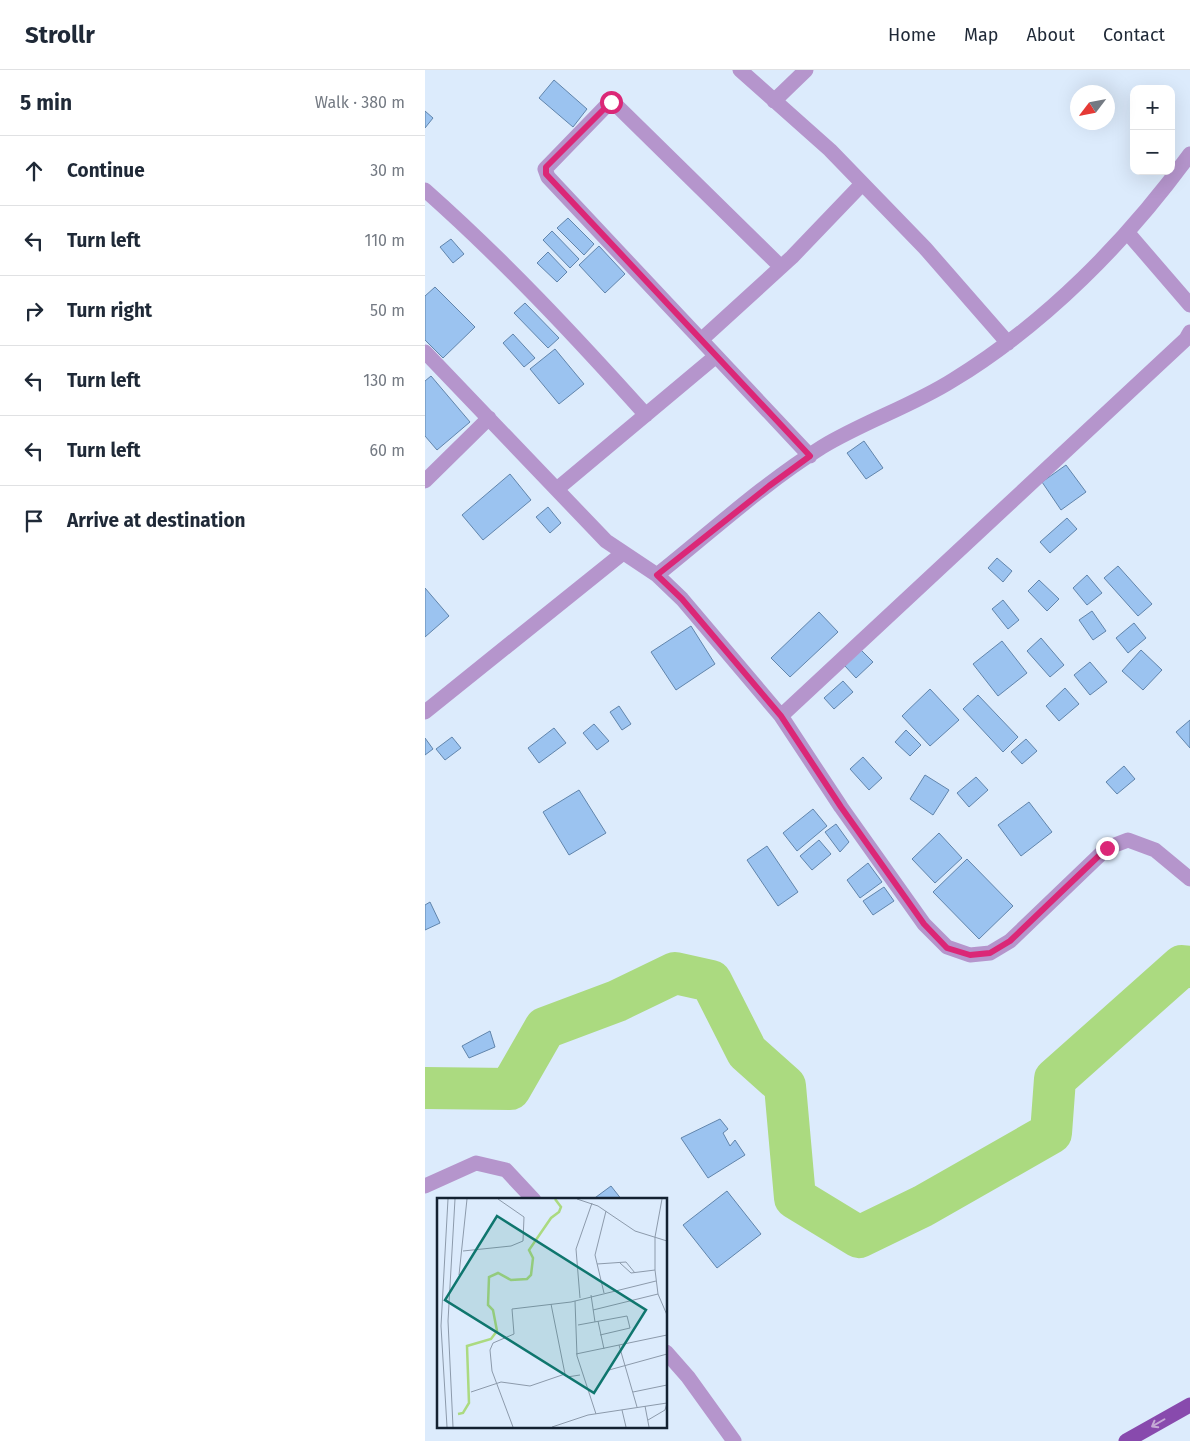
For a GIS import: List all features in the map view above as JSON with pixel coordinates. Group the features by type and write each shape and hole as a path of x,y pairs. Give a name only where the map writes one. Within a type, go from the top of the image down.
{"main road":[{"path":"1126,1441 1190,1405"}],"street":[{"path":"740,70 830,150 925,248 1007,343"},
{"path":"774,101 806,70"},
{"path":"781,267 616,103 609,103 546,167 546,174 810,456"},
{"path":"657,575 769,486 822,447 953,381 1020,335 1096,265 1143,216 1190,154"},
{"path":"701,340 781,267 862,184"},
{"path":"425,190 469,229 561,321 646,415"},
{"path":"1127,232 1190,304"},
{"path":"781,716 1189,338"},
{"path":"425,352 606,541 657,575 682,599 781,716 841,807 924,924 947,948 970,955 990,953 1010,941 1107,848 1128,840 1155,850 1190,879"},
{"path":"557,489 716,356"},
{"path":"425,481 489,418"},
{"path":"425,712 623,552"},
{"path":"425,1186 476,1163 506,1170 533,1198"},
{"path":"667,1353 688,1377 734,1441"}],"building":[{"path":"554,80 587,109 573,127 539,98"},
{"path":"425,111 433,118 425,128"},
{"path":"568,218 594,244 584,255 557,228"},
{"path":"552,231 579,259 570,268 543,240"},
{"path":"451,239 464,254 453,263 440,247"},
{"path":"599,246 625,274 605,293 579,265"},
{"path":"548,252 567,272 557,282 537,263"},
{"path":"435,287 475,327 443,358 425,340 425,296"},
{"path":"525,303 559,338 548,348 514,313"},
{"path":"513,334 535,358 524,367 503,343"},
{"path":"555,349 584,384 559,404 530,369"},
{"path":"431,376 470,422 437,450 425,436 425,381"},
{"path":"864,441 883,468 866,479 847,453"},
{"path":"1066,465 1086,492 1061,510 1042,482"},
{"path":"510,474 531,500 483,540 462,515"},
{"path":"548,507 561,523 550,533 536,517"},
{"path":"1067,518 1077,529 1050,553 1040,542"},
{"path":"997,558 1012,571 1003,582 988,568"},
{"path":"1118,566 1152,604 1138,616 1104,578"},
{"path":"1087,575 1102,593 1087,605 1073,588"},
{"path":"1039,580 1059,599 1047,611 1028,591"},
{"path":"425,588 449,616 425,637"},
{"path":"1003,600 1019,620 1008,629 992,609"},
{"path":"1092,611 1106,631 1093,640 1079,620"},
{"path":"819,612 838,632 790,677 771,658"},
{"path":"1134,623 1146,638 1128,653 1116,638"},
{"path":"691,626 715,664 676,690 651,652"},
{"path":"1041,638 1064,665 1050,677 1027,651"},
{"path":"1002,641 1027,673 998,696 973,664"},
{"path":"861,650 873,662 856,678 845,666"},
{"path":"1141,650 1162,670 1143,690 1122,671"},
{"path":"1090,662 1107,682 1090,695 1074,675"},
{"path":"843,681 853,692 834,709 824,698"},
{"path":"1065,688 1079,704 1059,721 1046,706"},
{"path":"930,689 959,720 930,746 902,716"},
{"path":"978,695 1018,737 1003,752 963,709"},
{"path":"619,706 631,724 622,730 610,712"},
{"path":"1190,720 1190,748 1176,732"},
{"path":"594,724 609,741 597,750 583,733"},
{"path":"554,728 566,743 539,763 528,748"},
{"path":"906,730 921,745 910,756 895,742"},
{"path":"452,737 461,748 445,760 436,749"},
{"path":"425,738 433,749 425,755"},
{"path":"1026,739 1037,751 1022,764 1011,752"},
{"path":"863,757 882,778 869,790 850,769"},
{"path":"1124,766 1135,779 1117,794 1106,782"},
{"path":"925,775 949,790 933,815 910,799"},
{"path":"976,777 988,790 969,807 957,793"},
{"path":"579,790 606,833 569,855 543,812"},
{"path":"1029,802 1052,832 1021,856 998,825"},
{"path":"813,809 827,826 797,851 783,833"},
{"path":"836,824 849,842 840,852 825,832"},
{"path":"939,833 962,858 935,883 912,859"},
{"path":"819,840 831,854 812,870 800,856"},
{"path":"767,846 798,892 778,906 747,860"},
{"path":"967,859 1013,906 979,939 933,892"},
{"path":"868,863 882,882 860,898 847,880"},
{"path":"884,887 894,901 873,915 863,901"},
{"path":"430,902 440,923 425,930 425,905"},
{"path":"490,1031 495,1047 469,1058 462,1046"},
{"path":"720,1119 728,1129 723,1133 730,1146 735,1140 745,1155 708,1178 681,1138"},
{"path":"611,1186 620,1198 595,1198"},
{"path":"727,1191 761,1234 717,1268 683,1225"}],"waterway":[{"path":"425,1088 510,1089 545,1028 617,1001 675,973 711,981 747,1052 785,1086 795,1198 859,1237 923,1206 1051,1133 1055,1079 1182,966 1190,967"}],"route":[{"path":"611,102 546,167 546,174 810,456 657,575 682,599 781,716 841,807 924,924 947,948 970,955 990,953 1010,941 1107,848"}]}
